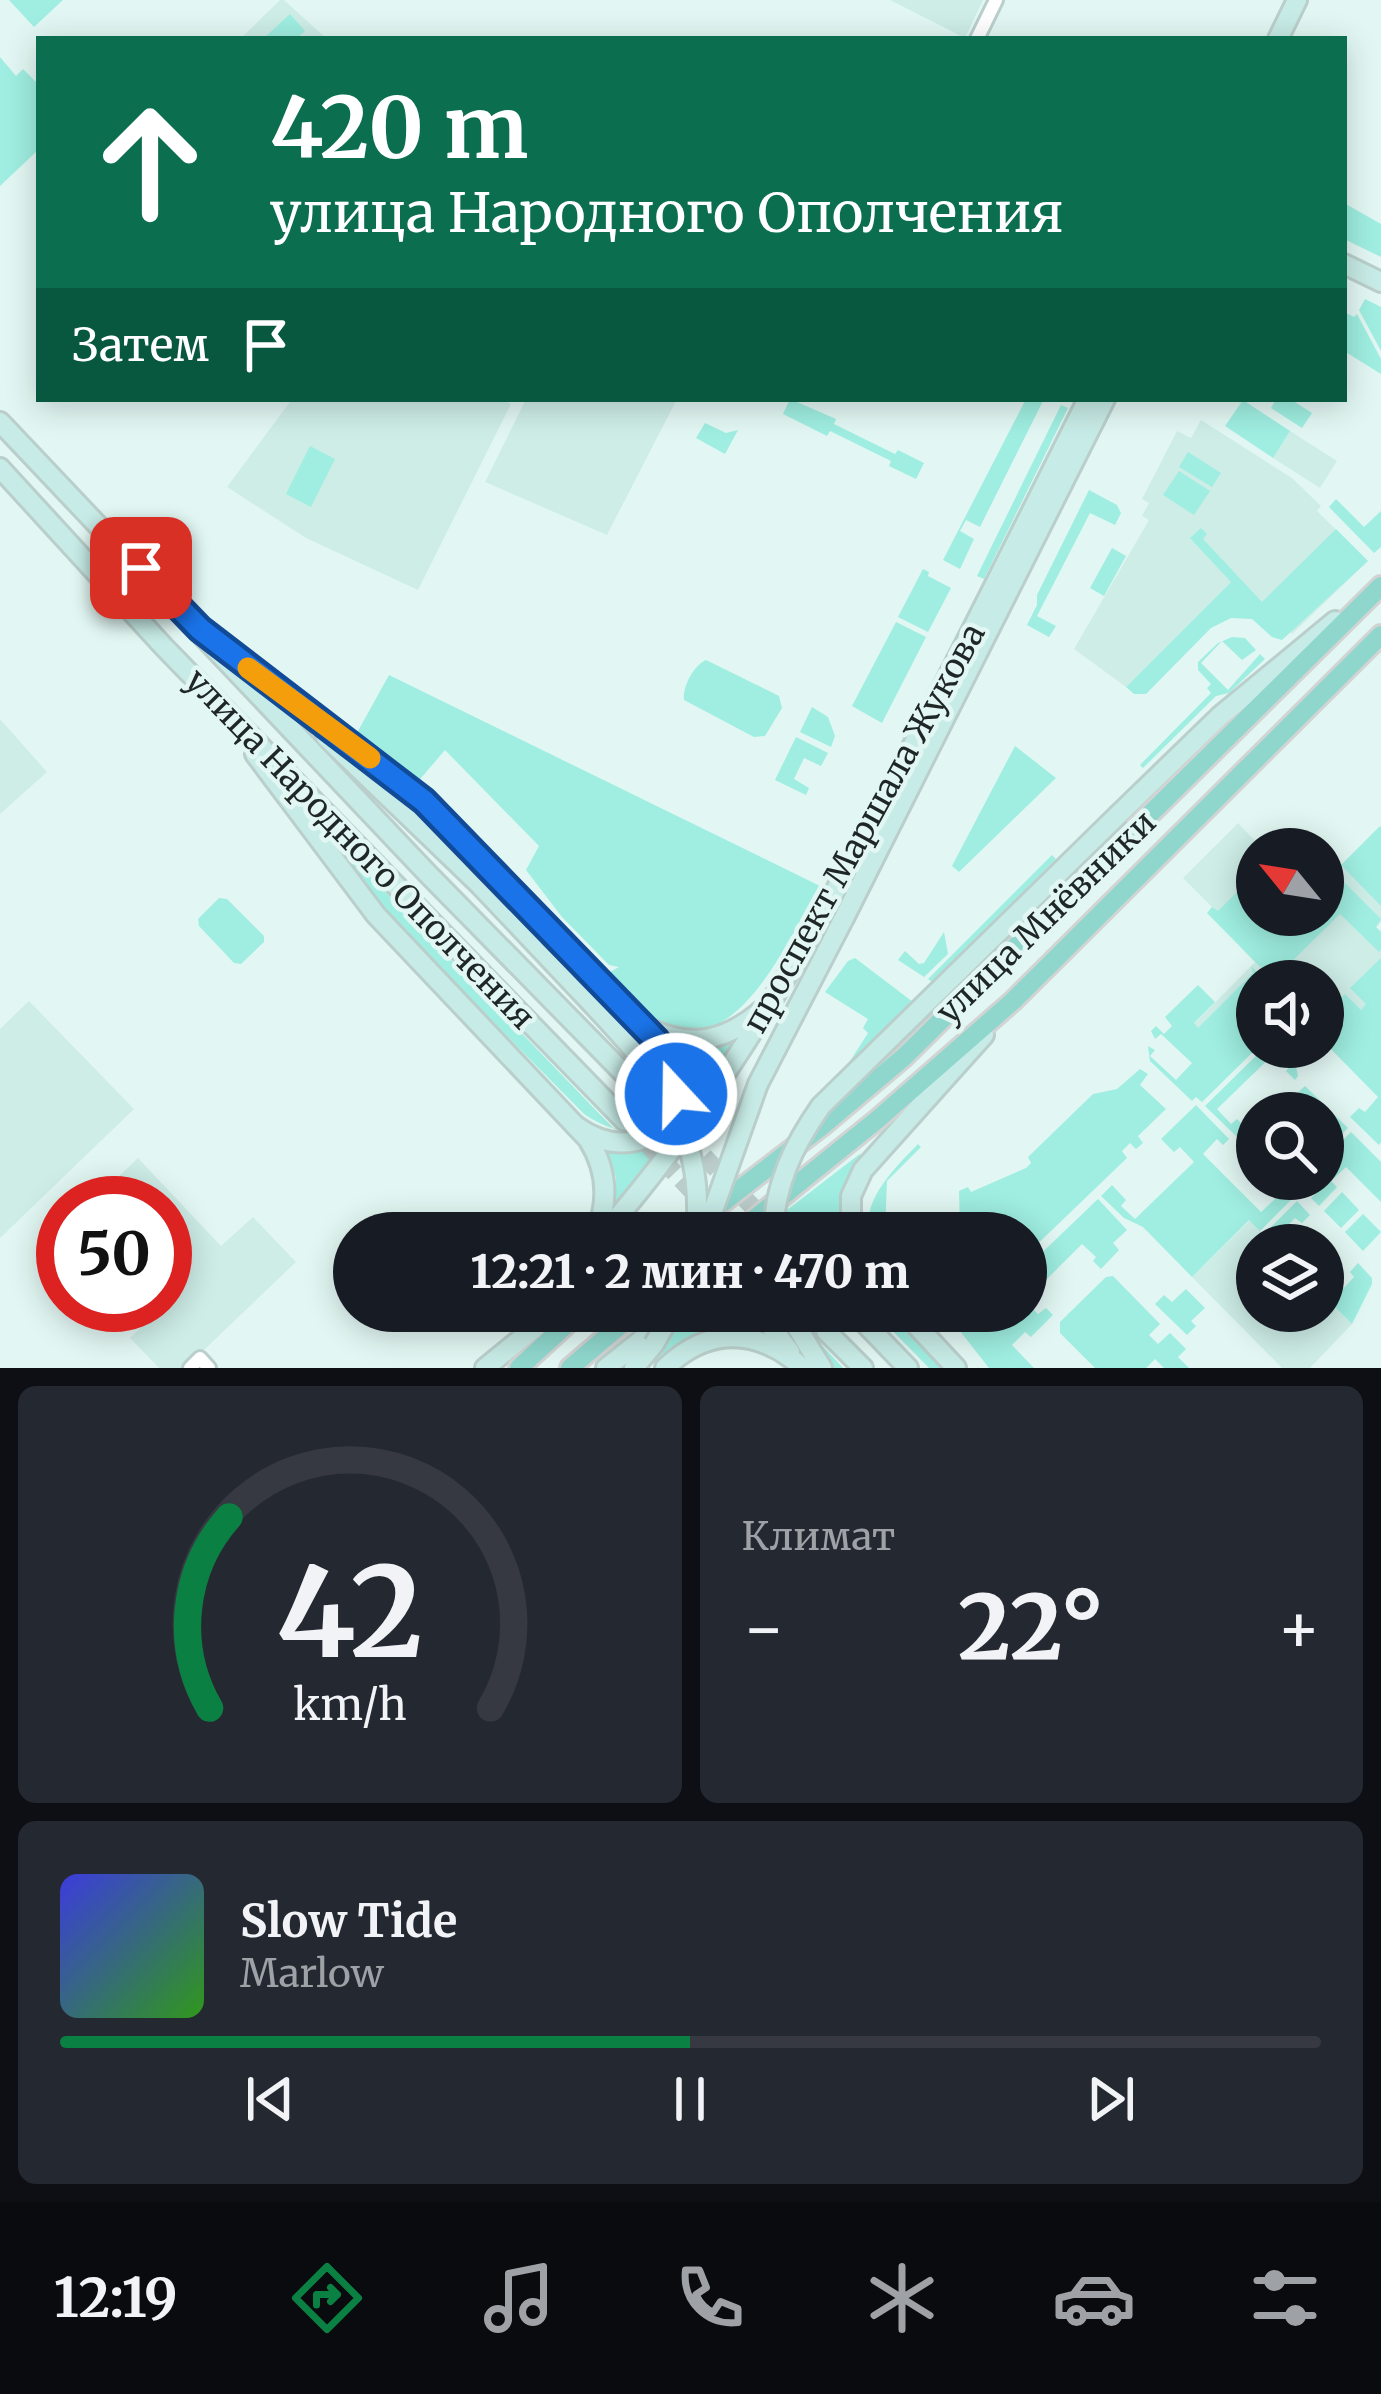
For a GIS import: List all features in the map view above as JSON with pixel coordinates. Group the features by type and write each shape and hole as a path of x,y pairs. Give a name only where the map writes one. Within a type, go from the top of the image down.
{"main road":[{"path":"1267,36 1285,0"},
{"path":"1279,36 1297,0"},
{"path":"1347,265 1381,282"},
{"name":"проспект Маршала Жукова","path":"620,1212 699,1114 784,984 904,766 1086,402"},
{"name":"проспект Маршала Жукова","path":"699,1212 758,1084 1103,402"},
{"name":"улица Народного Ополчения","path":"0,422 427,873 648,1098"},
{"name":"улица Народного Ополчения","path":"0,468 216,701 625,1121"},
{"path":"776,1212 787,1162 821,1106 1220,716 1381,585"},
{"name":"улица Мнёвники","path":"715,1212 904,1057 1381,585"},
{"path":"200,629 424,801 663,1049 676,1094 668,1116 653,1134 622,1143 599,1140 576,1126"},
{"name":"улица Мнёвники","path":"763,1212 1013,1001 1381,635"},
{"path":"283,696 478,883 636,1050 669,1096 690,1150 697,1196 694,1212"},
{"path":"216,701 376,915 593,1147 604,1180 604,1212"},
{"path":"640,1024 683,1040 715,1039 753,1018 784,984"},
{"path":"851,1212 851,1196 863,1170 1013,1001"},
{"path":"482,1368 514,1332"},
{"path":"482,1368 528,1332"},
{"path":"519,1368 558,1332"},
{"path":"570,1368 613,1332"},
{"path":"606,1368 650,1332"},
{"path":"634,1368 661,1332"},
{"path":"775,1332 803,1368"},
{"path":"797,1332 821,1368"},
{"path":"827,1332 863,1368"},
{"path":"873,1332 908,1368"},
{"path":"923,1332 956,1368"},
{"path":"665,1368 703,1341 733,1335 766,1343 803,1368"}],"street":[{"path":"978,36 996,0"},
{"path":"190,1368 200,1358 209,1368"}],"shaded area":[{"path":"284,0 324,36 243,36"},
{"path":"890,0 983,0 966,36"},
{"path":"290,402 511,404 418,590 306,538 227,487"},
{"path":"525,402 675,402 607,535 485,482"},
{"path":"1201,420 1292,478 1321,506 1317,511 1368,561 1292,634 1231,582 1126,687 1074,649 1149,520 1142,516 1149,503 1142,499 1177,431 1191,438"},
{"path":"1290,431 1337,461 1320,488 1273,458"},
{"path":"0,719 47,772 0,814"},
{"path":"1238,823 1243,828 1236,828 1236,931 1183,878"},
{"path":"1381,827 1381,922 1376,927 1381,932 1381,990 1344,1027 1344,960 1253,960 1241,948 1247,942 1241,936 1344,936 1344,865"},
{"path":"1236,981 1236,1039 1189,1029"},
{"path":"29,1001 134,1109 64,1176 36,1176 36,1203 0,1238 0,1029"},
{"path":"138,1158 155,1176 119,1176"},
{"path":"192,1215 221,1246 253,1217 296,1262 185,1368 159,1368 130,1338 136,1332 192,1332"},
{"path":"1236,1234 1236,1321 1192,1277"},
{"path":"1344,1316 1352,1324 1310,1368 1282,1368 1246,1332 1344,1332"}],"green space":[{"path":"9,0 63,0 34,27"},
{"path":"290,14 305,31 299,36 266,36"},
{"path":"0,57 16,76 23,69 36,82 36,152 0,186"},
{"path":"1347,205 1381,224 1381,257 1347,240"},
{"path":"1365,299 1381,307 1381,351 1359,310"},
{"path":"1347,314 1357,314 1381,359 1381,374 1347,353"},
{"path":"789,402 797,402 895,454 898,450 924,463 916,479 830,431 827,436 783,414"},
{"path":"1024,402 1042,402 980,527 966,520 960,531 974,539 960,569 943,560"},
{"path":"1246,402 1290,431 1273,458 1225,426"},
{"path":"1274,402 1295,402 1312,413 1302,428 1271,408"},
{"path":"1061,405 1068,408 984,579 977,576"},
{"path":"705,423 726,433 738,430 725,454 696,438"},
{"path":"310,446 335,459 311,507 286,494"},
{"path":"1188,452 1221,473 1212,487 1179,467"},
{"path":"1179,471 1210,491 1194,515 1163,495"},
{"path":"1089,490 1117,505 1121,513 1115,525 1090,513 1037,616 1056,626 1049,637 1027,625"},
{"path":"1336,499 1364,527 1381,511 1381,547 1374,553 1329,507"},
{"path":"1201,528 1207,534 1203,539 1262,602 1336,529 1368,561 1282,640 1252,619 1231,618 1211,628 1146,694 1134,694 1126,687 1231,582 1190,538"},
{"path":"1112,548 1126,556 1104,596 1090,588"},
{"path":"923,569 951,588 928,632 898,617"},
{"path":"896,622 926,637 882,723 852,706"},
{"path":"1245,638 1256,650 1242,660 1222,641"},
{"path":"1222,641 1201,663 1228,690 1260,654 1265,659 1229,693 1216,696 1143,768 1140,765 1211,693 1198,662"},
{"path":"706,660 779,696 782,708 765,736 754,737 684,700 690,677"},
{"path":"389,675 820,886 752,996 729,1017 703,1030 675,1030 645,1014 610,972 619,967 609,965 562,917 526,870 539,846 445,750 416,784 358,738"},
{"path":"812,707 828,717 835,736 831,747 800,732"},
{"path":"796,737 828,753 821,766 804,758 794,779 809,788 806,795 775,780"},
{"path":"1015,746 1056,778 959,872 952,866"},
{"path":"1381,827 1381,906 1344,868 1344,862"},
{"path":"342,847 613,1128 584,1114 382,910"},
{"path":"1052,855 1056,859 932,982 928,979"},
{"path":"1344,882 1381,919 1376,927 1381,932 1379,952 1344,918"},
{"path":"1236,893 1236,936 1318,936 1293,960 1253,960 1207,913 1212,907 1218,911"},
{"path":"219,898 227,899 264,936 264,942 241,964 234,963 199,926 198,919"},
{"path":"944,932 948,954 924,977 898,960 905,951 924,963"},
{"path":"855,958 913,1002 845,1069 868,1033 863,1028 868,1019 825,992"},
{"path":"1381,958 1379,1145 1350,1117 1359,1108 1365,1112 1378,1097 1344,1062 1344,995 1361,1010 1366,1004 1350,988"},
{"path":"1198,985 1215,1002 1194,1023 1198,1028 1236,990 1237,1068 1202,1102 1196,1097 1192,1101 1150,1061 1148,1046 1155,1050 1150,1056 1176,1080 1192,1063 1161,1034 1155,1039 1151,1031 1156,1026 1164,1034 1172,1026 1165,1017"},
{"path":"741,1039 695,1108 615,1210 616,1178 608,1151 649,1147 664,1137 681,1107 683,1088 672,1049 709,1052"},
{"path":"1244,1068 1259,1068 1217,1109 1231,1124 1236,1120 1236,1136 1205,1106"},
{"path":"1140,1069 1148,1074 1140,1085 1166,1109 1138,1136 1143,1143 1136,1149 1130,1143 1122,1151 1127,1158 1047,1235 1047,1212 960,1212 959,1191 968,1187 971,1192 1026,1168 1031,1163 1028,1157 1093,1094 1117,1089"},
{"path":"665,1080 669,1091 656,1126 616,1129"},
{"path":"1196,1105 1229,1139 1223,1145 1217,1139 1203,1154 1236,1187 1236,1200 1249,1200 1261,1212 1274,1200 1291,1200 1267,1224 1249,1220 1236,1224 1236,1233 1192,1277 1143,1227 1124,1218 1101,1196 1112,1185 1126,1200 1121,1206 1135,1219 1194,1162 1180,1147 1174,1152 1161,1139"},
{"path":"1351,1132 1381,1162 1381,1202 1344,1169 1344,1139"},
{"path":"918,1144 921,1147 887,1181 886,1212 870,1212 876,1196 891,1173"},
{"path":"861,1153 843,1194 843,1212 784,1212"},
{"path":"1344,1194 1359,1210 1344,1225 1324,1211 1334,1200 1344,1200"},
{"path":"1098,1199 1127,1230 1113,1243 1119,1250 1101,1269 1082,1244 1047,1279 1047,1248"},
{"path":"1297,1201 1310,1215 1302,1223 1295,1218 1289,1224 1274,1224"},
{"path":"1363,1214 1381,1232 1363,1251 1345,1232"},
{"path":"1358,1263 1372,1278 1352,1324 1344,1316 1344,1288 1354,1277 1350,1272"},
{"path":"1113,1276 1160,1324 1149,1335 1158,1344 1170,1333 1186,1349 1178,1357 1189,1368 1164,1368 1155,1359 1146,1368 1095,1368 1060,1333 1060,1322 1106,1277"},
{"path":"1186,1289 1205,1308 1191,1321 1196,1326 1187,1335 1155,1304 1164,1295 1172,1302"},
{"path":"663,1332 701,1332 675,1345 648,1368 619,1368"},
{"path":"782,1332 825,1332 817,1340 843,1368 813,1368"},
{"path":"894,1332 911,1332 946,1368 929,1368"},
{"path":"961,1332 1025,1332 1012,1345 1034,1368 989,1368"}],"tunnel":[{"path":"648,1098 758,1212"},
{"path":"625,1121 712,1212"}],"slow traffic":[{"path":"248,668 370,758"}],"route":[{"path":"141,568 200,629 424,801 656,1040 669,1062 676,1094"}]}
